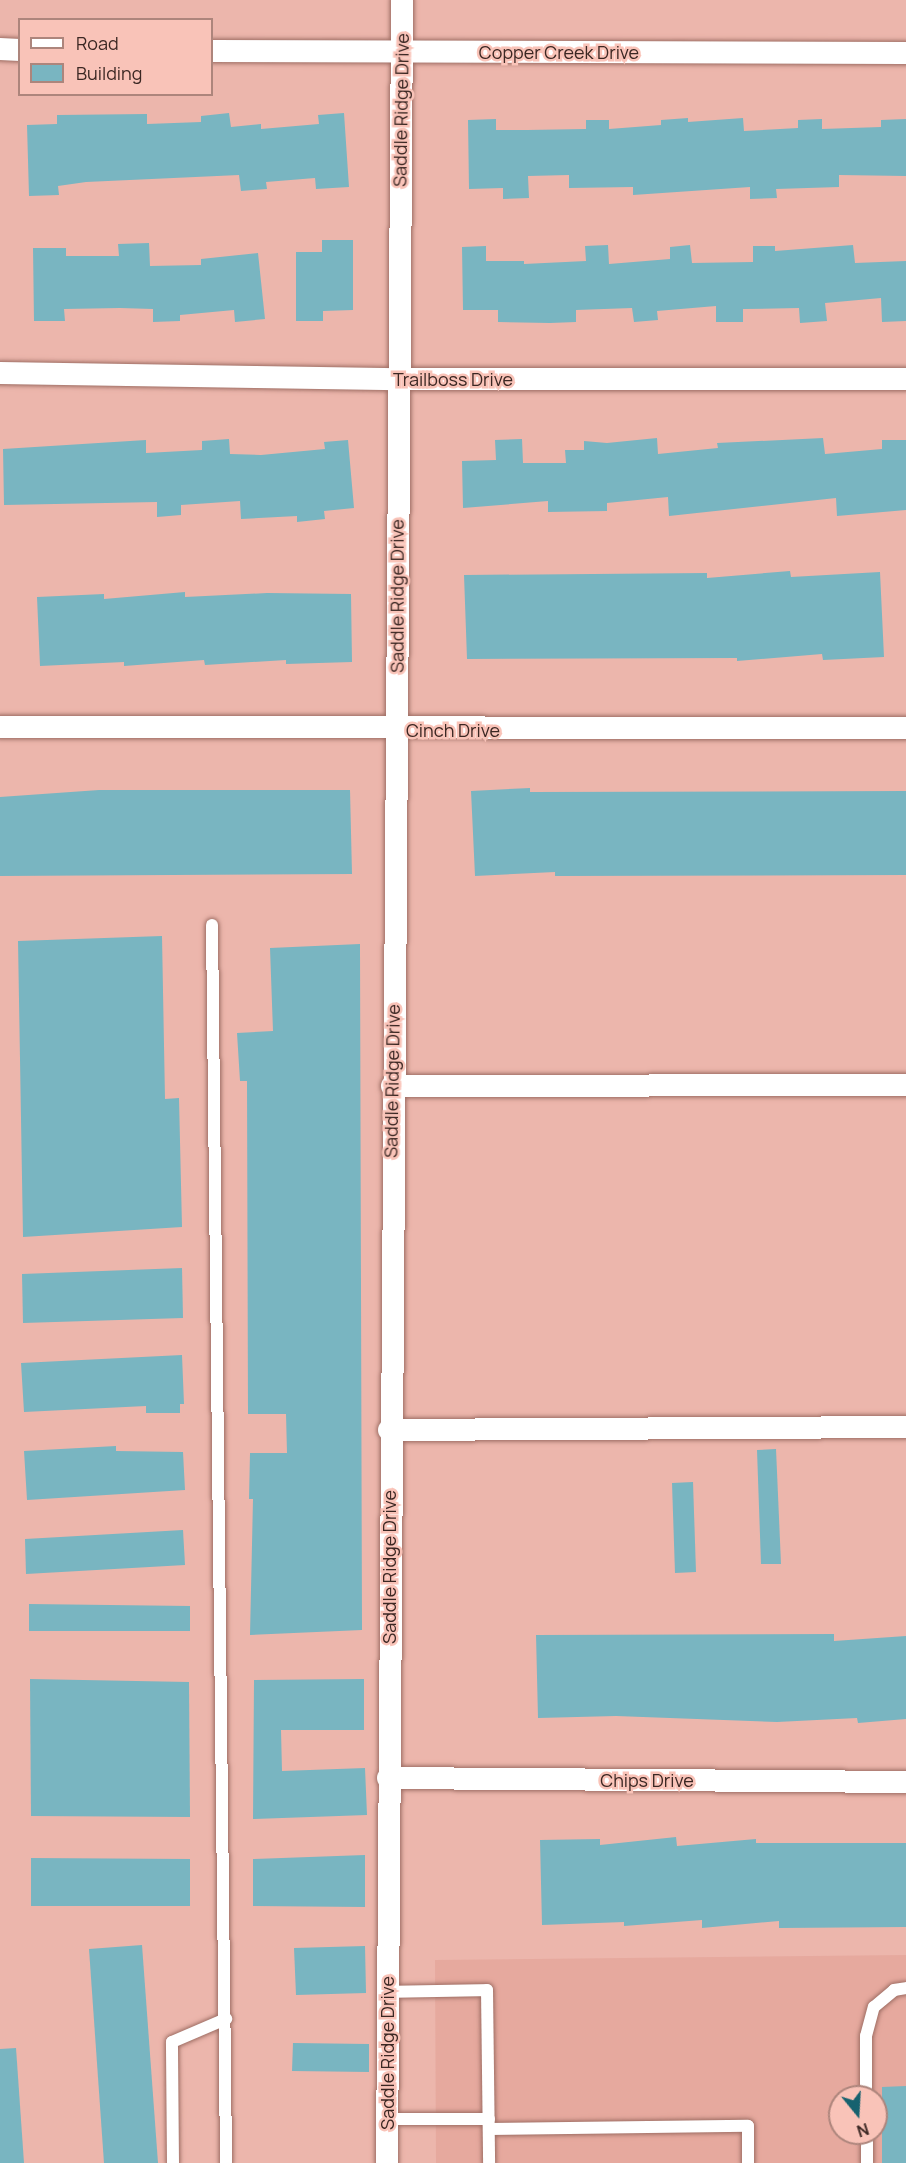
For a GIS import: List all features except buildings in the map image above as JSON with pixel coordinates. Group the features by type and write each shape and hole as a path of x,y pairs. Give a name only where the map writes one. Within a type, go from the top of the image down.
{"street":[{"name":"Saddle Ridge Drive","path":"387,2163 392,1086 402,0"},
{"path":"0,50 18,50"},
{"name":"Copper Creek Drive","path":"213,51 906,53"},
{"name":"Trailboss Drive","path":"0,373 399,379 906,379"},
{"name":"Cinch Drive","path":"0,727 396,730 906,728"},
{"path":"392,1086 906,1085"},
{"path":"390,1430 906,1427"},
{"name":"Chips Drive","path":"388,1779 906,1782"}],"lane":[{"path":"212,925 215,1409 226,2019 226,2163"},
{"path":"866,2085 866,2036 874,2007 894,1990 906,1988"},
{"path":"387,1992 487,1990 489,2163"},
{"path":"173,2163 172,2042 226,2019"},
{"path":"386,2119 489,2124 748,2126 748,2163"},
{"path":"867,2145 867,2163"}],"shaded area":[{"path":"906,1955 906,2163 436,2163 435,1960"}]}
